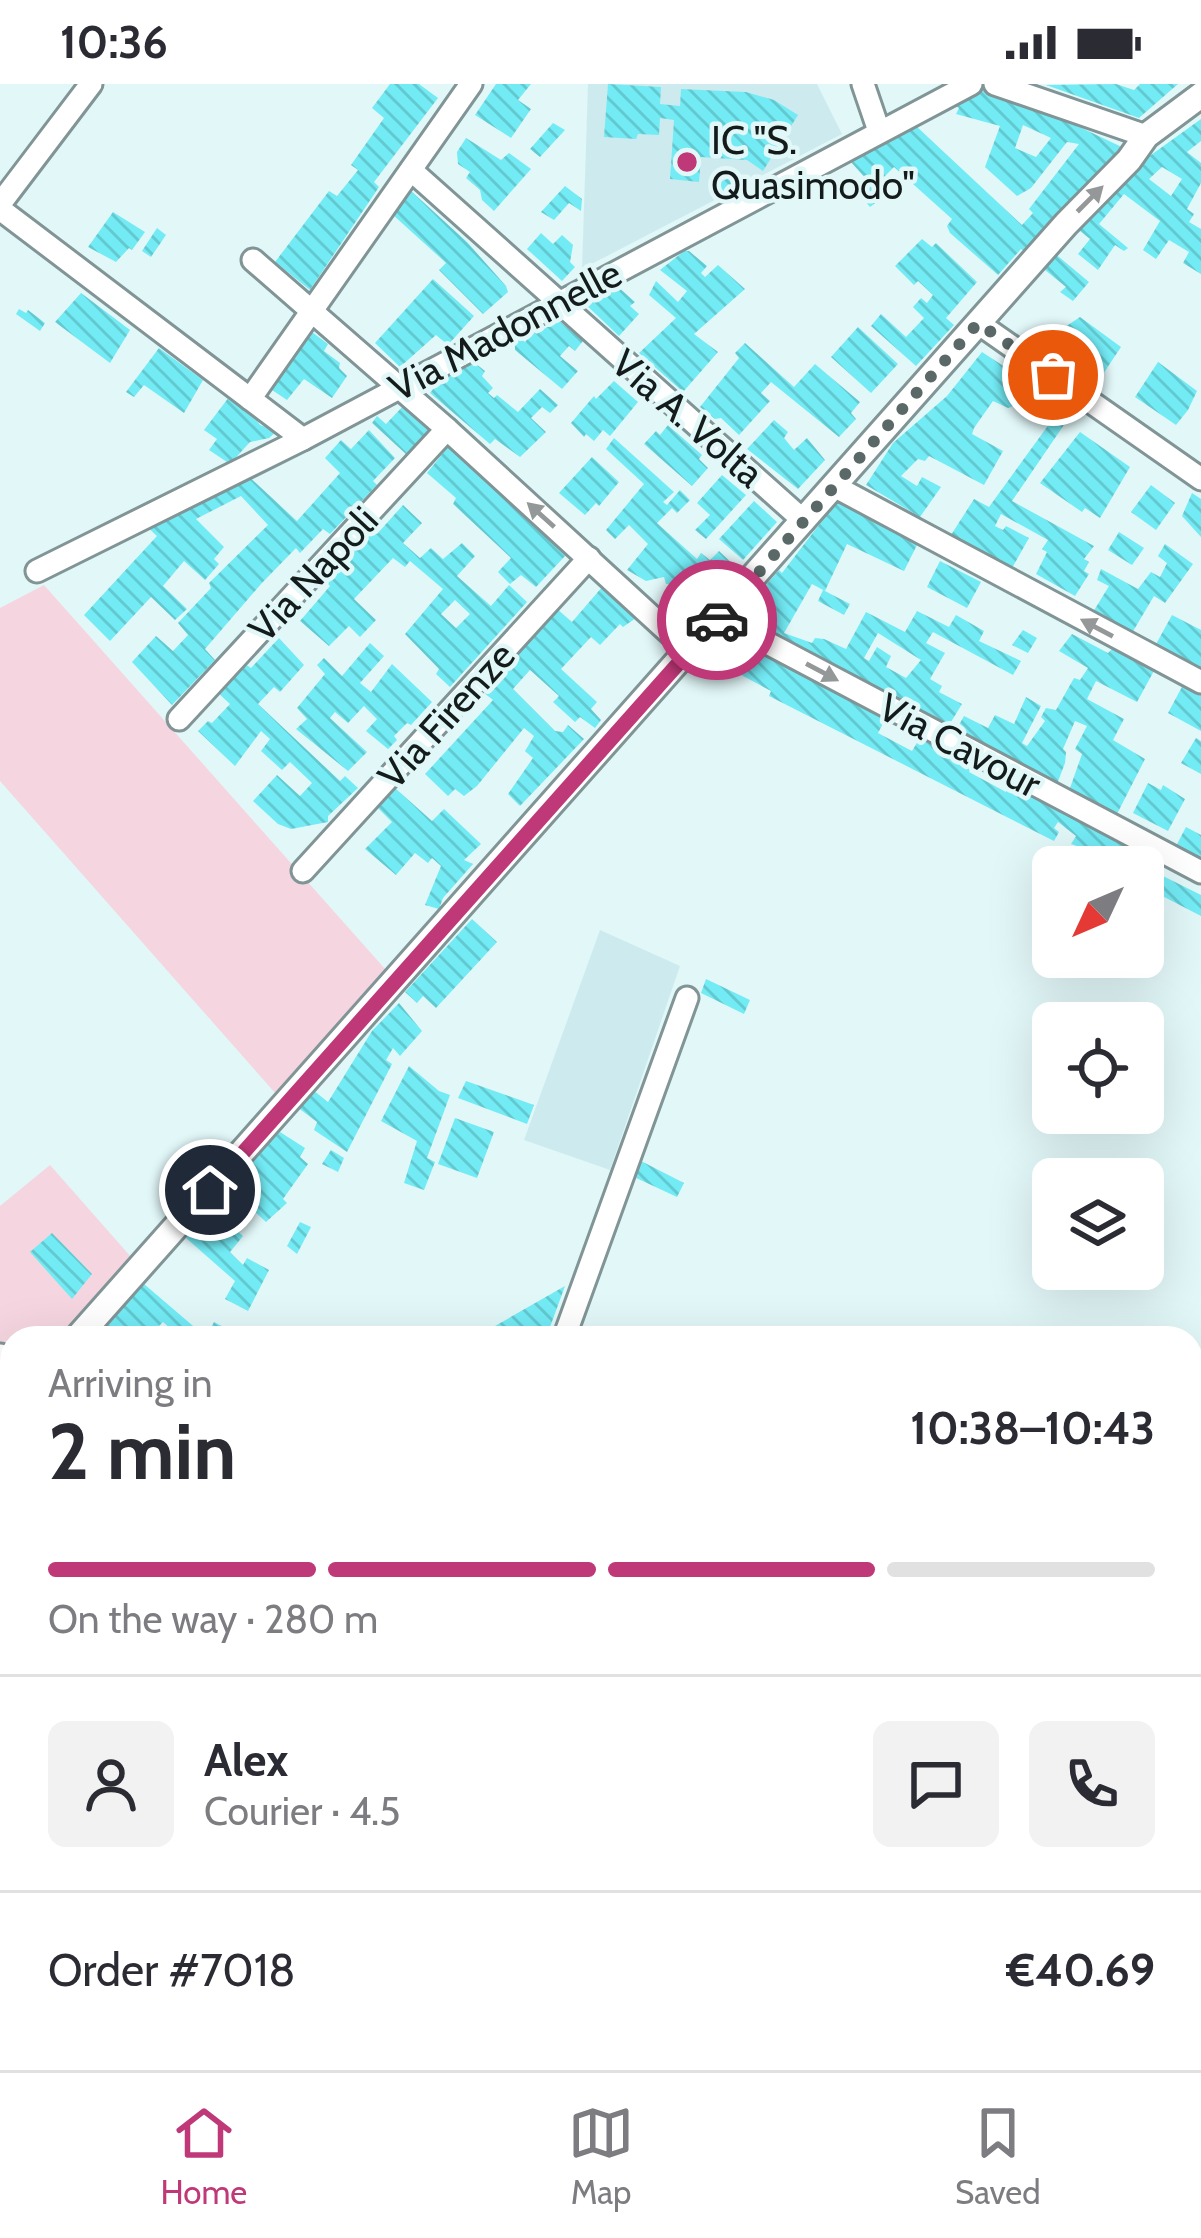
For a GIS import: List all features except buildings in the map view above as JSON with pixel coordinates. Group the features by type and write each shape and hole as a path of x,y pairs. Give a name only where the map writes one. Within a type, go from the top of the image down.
{"street":[{"path":"91,84 0,207 303,439"},
{"path":"250,399 471,84"},
{"path":"863,84 879,131"},
{"name":"Via Madonnelle","path":"37,571 303,439 970,84"},
{"path":"995,84 1146,136"},
{"path":"88,1326 1146,136 1201,94"},
{"name":"Via A. Volta","path":"411,170 804,521"},
{"path":"253,260 447,429 689,651"},
{"path":"978,323 1201,479"},
{"name":"Via Napoli","path":"179,719 447,429"},
{"path":"835,486 1201,682"},
{"name":"Via Firenze","path":"303,871 589,559"},
{"name":"Via Cavour","path":"718,617 1201,872"},
{"path":"568,1326 687,998"}],"shaded area":[{"name":"IC \"S. Quasimodo\"","path":"588,84 817,84 842,134 582,269"},
{"path":"44,585 386,970 276,1094 0,781 0,608"},
{"path":"600,930 680,966 610,1170 524,1140"},
{"path":"50,1165 131,1257 69,1326 0,1326 0,1206"}],"way so far":[{"path":"717,620 978,323 1053,375"}],"place":[{"name":"IC \"S. Quasimodo\"","path":"687,162"}],"route":[{"path":"210,1190 717,620"}]}
